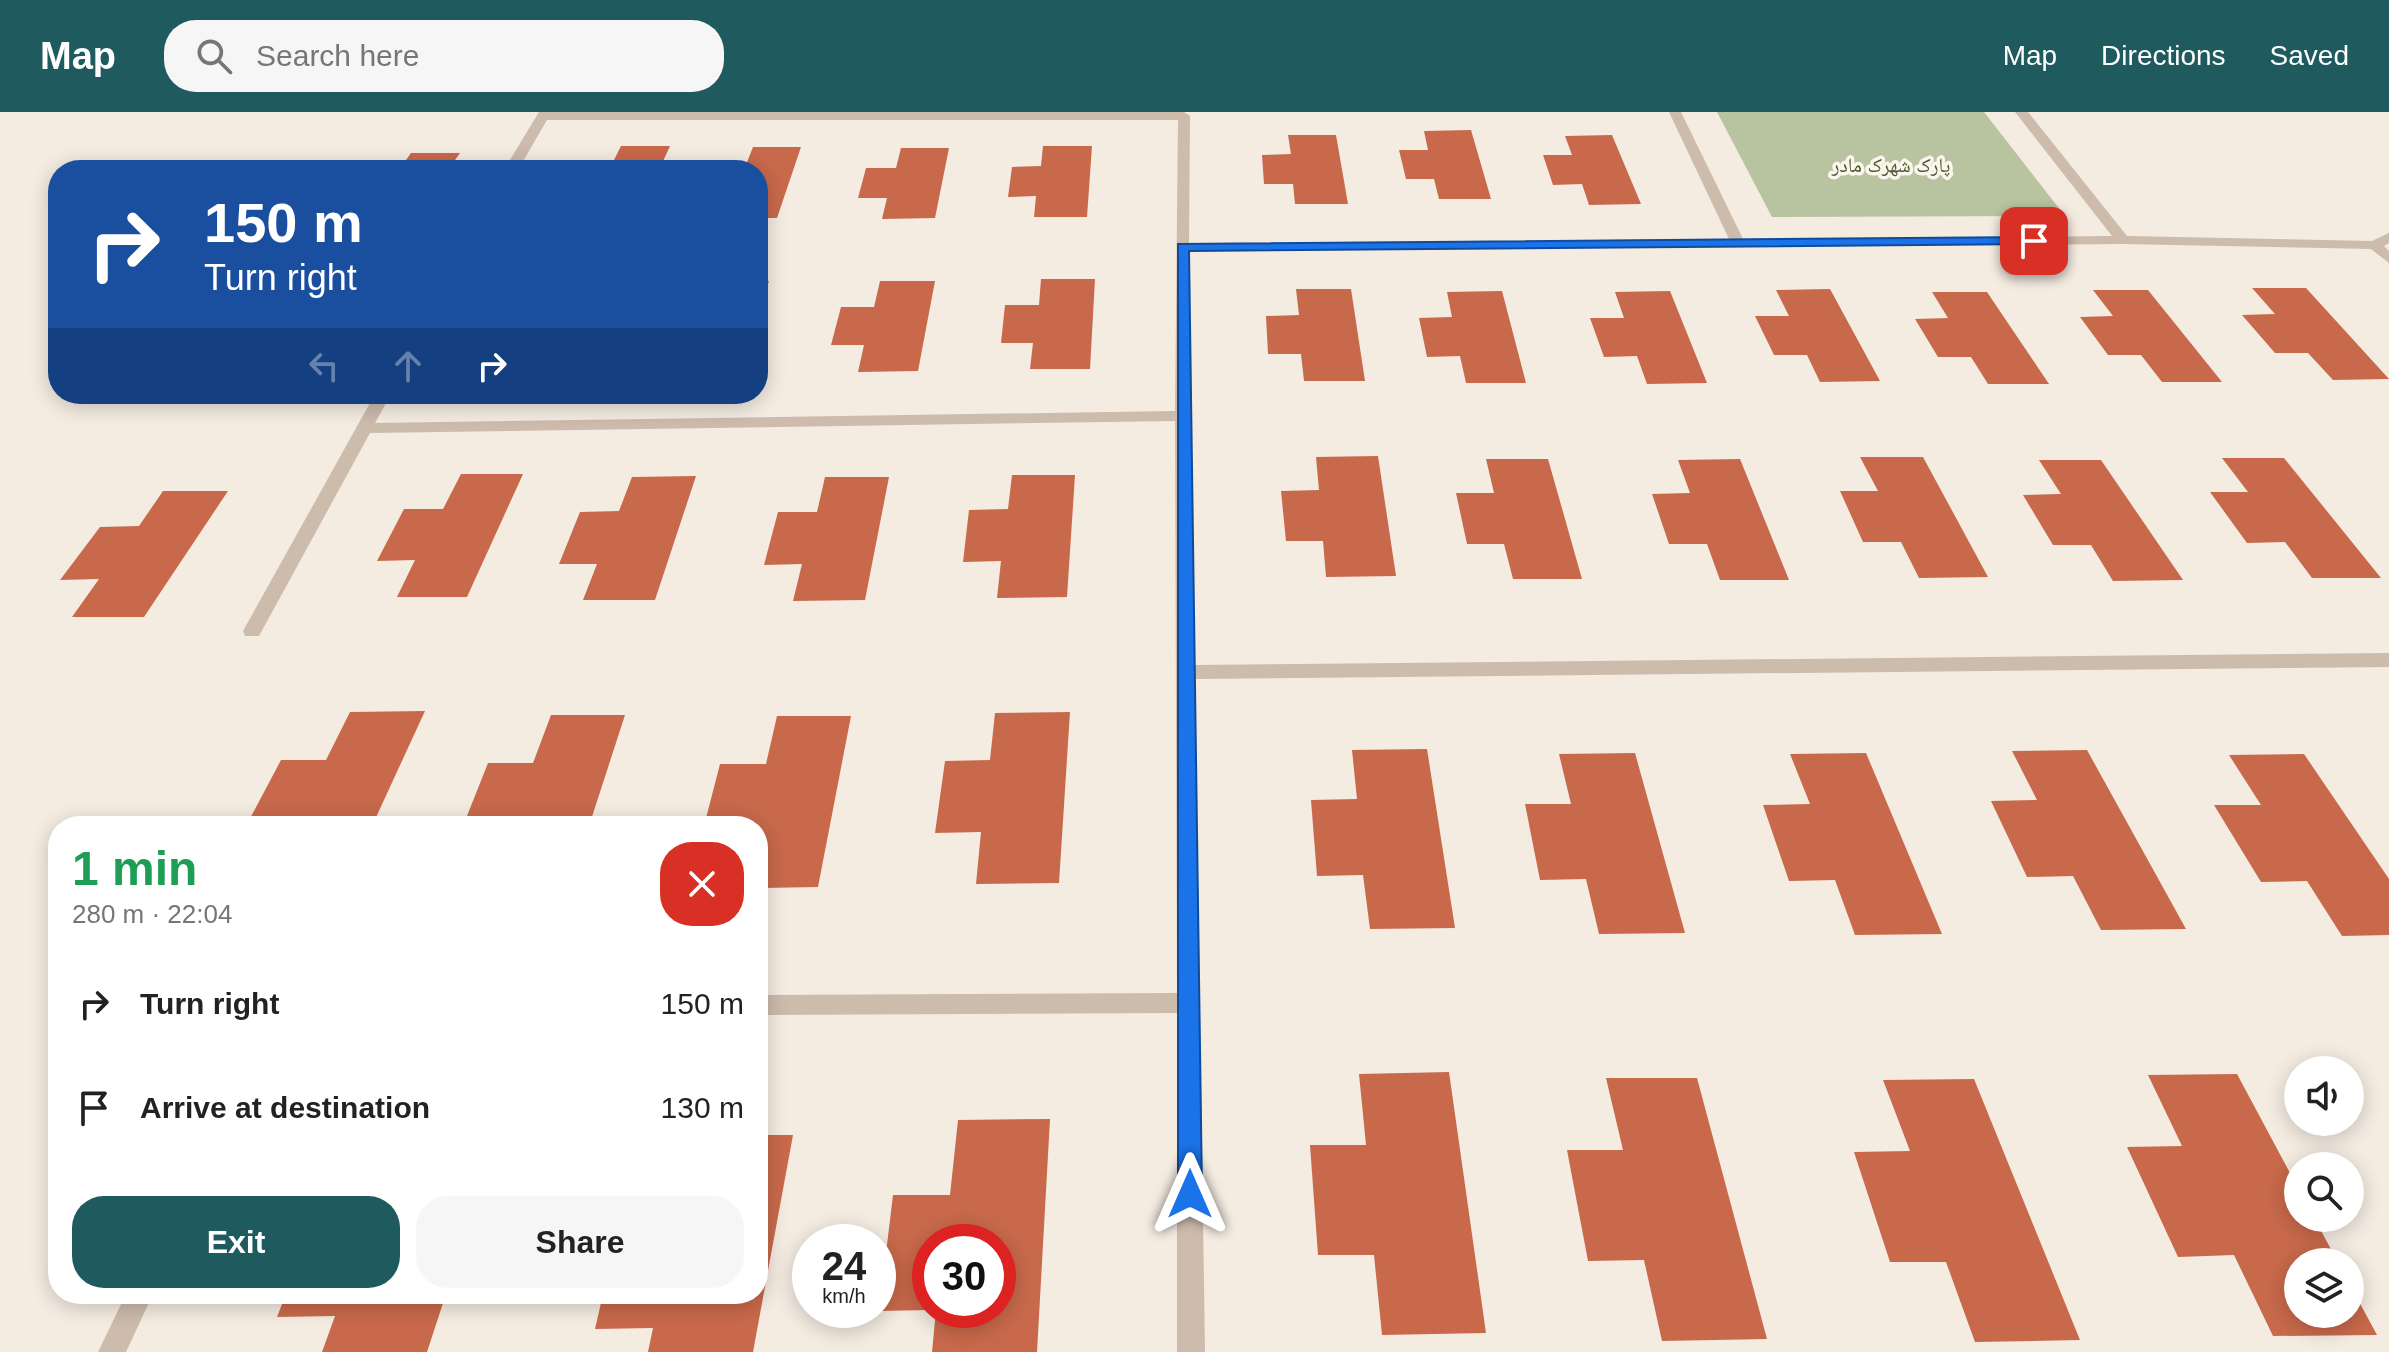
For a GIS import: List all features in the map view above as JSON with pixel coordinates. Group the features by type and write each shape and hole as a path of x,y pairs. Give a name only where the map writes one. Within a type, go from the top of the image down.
{"street":[{"path":"1675,112 1738,243"},
{"path":"2021,112 2123,240"},
{"path":"517,160 543,114 1184,116 1182,247 1191,1352"},
{"path":"1182,247 2382,241 2389,259"},
{"path":"252,631 377,404"},
{"path":"364,428 1184,416"},
{"path":"1185,672 1691,664 2389,660"},
{"path":"768,1005 1189,1003"},
{"path":"112,1352 135,1304"}],"green space":[{"name":"پارک شهرک مادر","path":"1717,112 1984,112 2065,216 1772,217"}],"building":[{"path":"1471,130 1491,199 1439,199 1434,179 1406,179 1399,150 1428,150 1424,131"},
{"path":"1288,135 1336,135 1348,204 1295,204 1293,184 1264,184 1262,155 1291,154"},
{"path":"1612,135 1641,204 1589,205 1582,184 1553,185 1543,155 1572,155 1565,136"},
{"path":"621,146 670,146 664,160 614,160"},
{"path":"1043,146 1092,146 1087,217 1034,217 1036,196 1008,197 1012,167 1041,166"},
{"path":"753,147 801,147 777,218 768,218 768,160 748,160"},
{"path":"901,148 949,148 935,218 882,219 887,198 858,198 866,168 896,168"},
{"path":"411,153 460,153 455,160 406,160"},
{"path":"1041,279 1095,279 1090,369 1030,369 1033,343 1001,343 1005,305 1039,305"},
{"path":"880,281 935,281 918,371 858,372 864,345 831,345 841,307 874,307"},
{"path":"2252,288 2306,288 2389,379 2333,380 2308,353 2275,353 2242,315 2275,314"},
{"path":"1296,289 1351,289 1365,381 1304,381 1301,354 1268,354 1266,316 1299,315"},
{"path":"1830,289 1880,381 1820,382 1807,355 1774,355 1755,316 1789,316 1776,290"},
{"path":"2093,290 2148,290 2222,382 2162,382 2141,355 2108,355 2080,317 2113,316"},
{"path":"1502,291 1526,383 1466,383 1460,356 1427,357 1419,318 1452,317 1447,292"},
{"path":"1670,291 1707,383 1647,384 1637,356 1604,357 1590,318 1624,318 1615,292"},
{"path":"1932,292 1987,292 2049,384 1988,384 1971,357 1938,357 1915,319 1948,318"},
{"path":"1378,456 1396,576 1326,577 1323,541 1286,541 1281,491 1319,490 1316,457"},
{"path":"1860,457 1923,457 1988,577 1919,578 1901,542 1863,542 1840,491 1878,491"},
{"path":"2222,458 2284,458 2381,578 2312,578 2285,542 2247,543 2210,492 2248,492"},
{"path":"1486,459 1548,459 1582,579 1513,579 1504,544 1467,544 1456,493 1494,493"},
{"path":"1740,459 1789,580 1720,580 1707,544 1669,544 1652,494 1690,493 1678,460"},
{"path":"2039,460 2101,460 2183,580 2113,581 2091,545 2053,545 2023,495 2061,494"},
{"path":"461,474 523,474 467,597 397,597 415,560 377,561 404,509 443,509"},
{"path":"1012,475 1075,475 1067,597 997,598 1001,561 963,562 969,510 1008,509"},
{"path":"696,476 655,600 583,600 597,564 559,564 580,512 619,511 632,477"},
{"path":"825,477 889,477 865,600 793,601 802,564 764,565 778,512 817,512"},
{"path":"163,491 228,491 144,617 72,617 99,579 60,580 100,527 139,526"},
{"path":"425,711 377,816 251,816 281,760 326,760 350,712"},
{"path":"1070,712 1059,883 976,884 981,832 935,833 945,761 990,760 995,713"},
{"path":"551,715 625,715 592,816 467,816 488,763 533,763"},
{"path":"777,716 851,716 818,887 768,888 768,816 707,816 720,764 766,764"},
{"path":"1427,749 1455,928 1370,929 1363,875 1317,876 1311,800 1357,799 1352,750"},
{"path":"2087,750 2186,929 2101,930 2073,876 2027,877 1991,801 2037,800 2012,751"},
{"path":"1635,753 1685,933 1599,934 1586,879 1540,880 1525,804 1571,804 1559,754"},
{"path":"1866,753 1942,934 1855,935 1835,880 1789,881 1763,805 1810,804 1790,754"},
{"path":"2304,754 2389,879 2389,935 2342,936 2307,881 2261,882 2214,805 2261,805 2229,755"},
{"path":"1449,1072 1486,1333 1382,1335 1374,1255 1318,1255 1310,1145 1366,1145 1359,1074"},
{"path":"2237,1074 2284,1162 2284,1232 2322,1232 2330,1248 2284,1248 2284,1328 2364,1328 2364,1311 2377,1335 2273,1336 2234,1255 2178,1257 2127,1147 2182,1146 2148,1075"},
{"path":"1606,1078 1697,1078 1767,1339 1662,1341 1644,1260 1588,1261 1567,1150 1623,1150"},
{"path":"1974,1079 2080,1340 1975,1342 1946,1262 1890,1262 1854,1152 1910,1151 1883,1080"},
{"path":"1050,1119 1037,1352 932,1352 934,1328 1016,1328 1016,1224 912,1224 912,1310 896,1311 896,1224 890,1224 893,1195 950,1195 958,1120"},
{"path":"768,1135 793,1135 768,1271"},
{"path":"282,1304 443,1304 427,1352 322,1352 335,1316 277,1317"},
{"path":"601,1304 762,1304 753,1352 648,1352 653,1328 595,1329"}],"route":[{"path":"1190,1194 1182,247 2034,241"}]}
